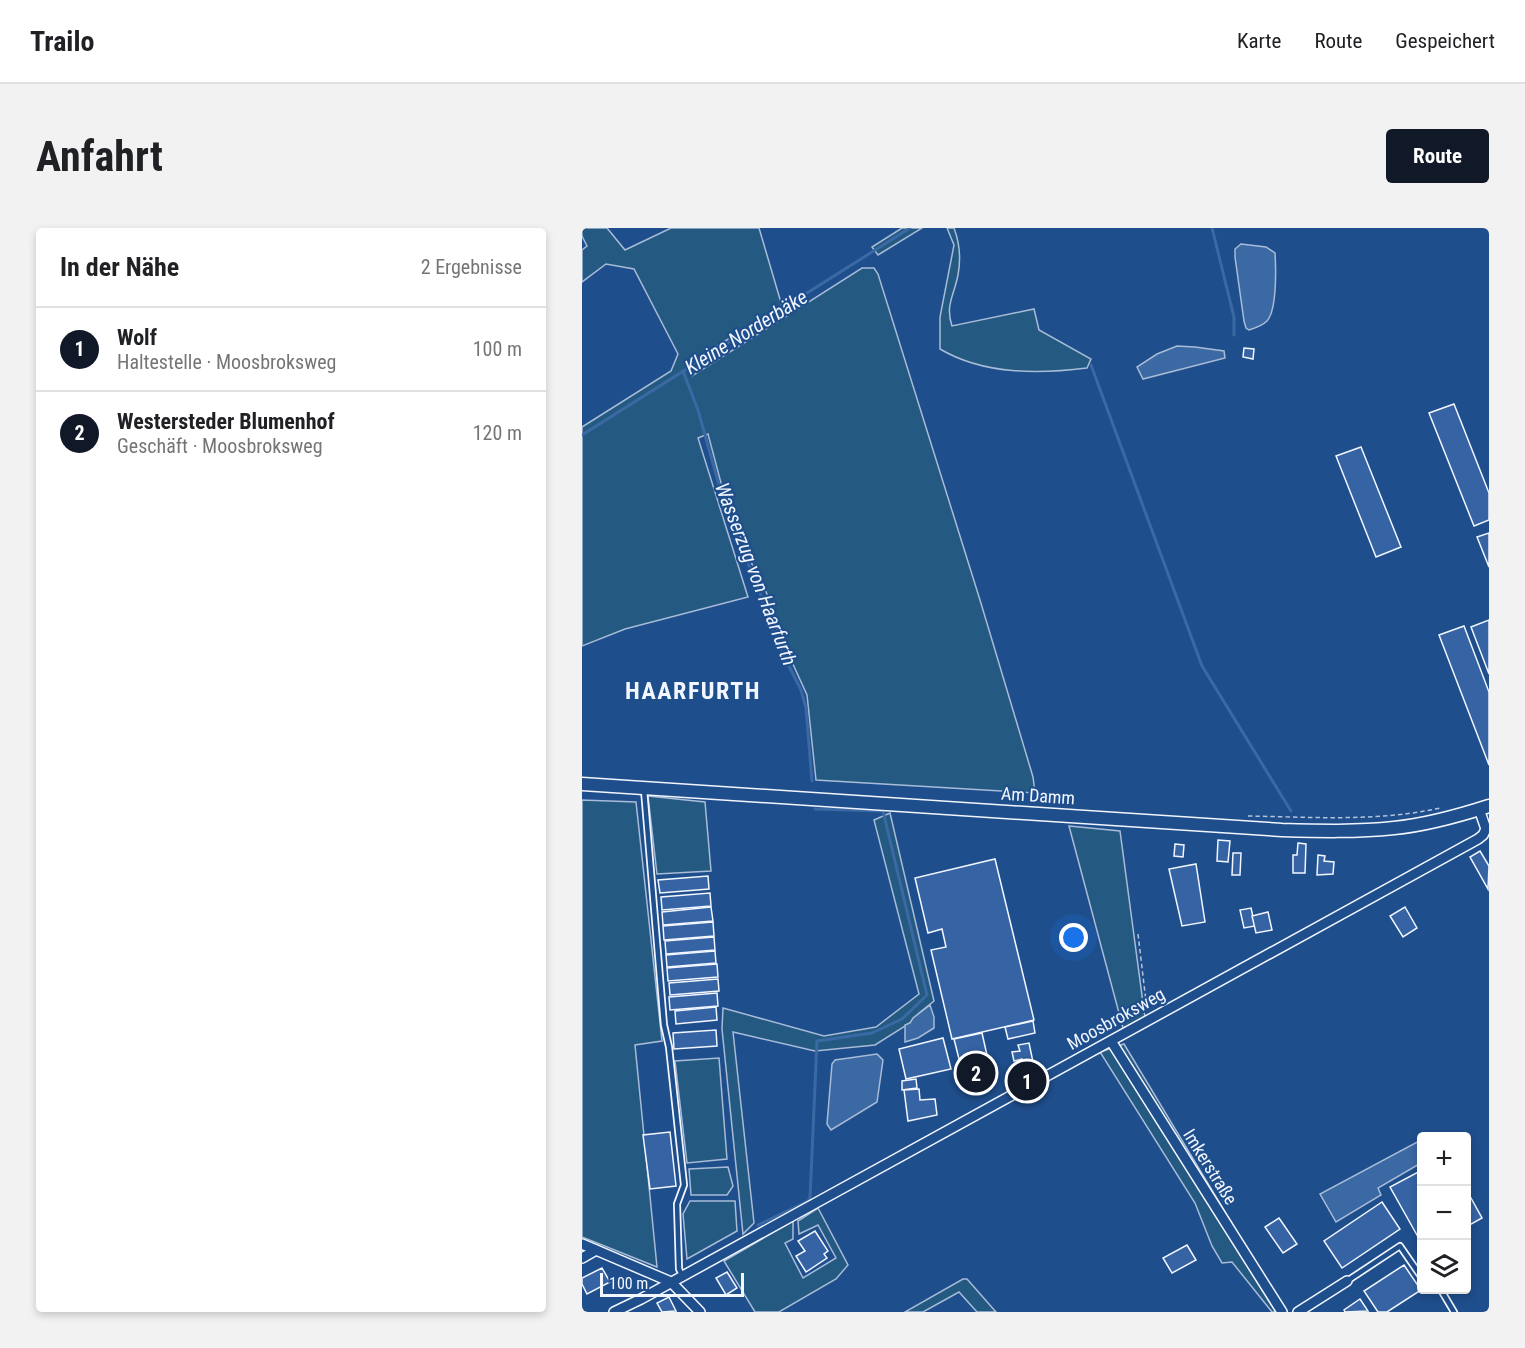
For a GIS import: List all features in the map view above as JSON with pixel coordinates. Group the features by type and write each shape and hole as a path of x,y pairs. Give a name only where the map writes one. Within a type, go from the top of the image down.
{"main road":[{"name":"Am Damm","path":"582,784 1282,830 1339,831 1395,828 1484,808"}],"street":[{"name":"Moosbroksweg","path":"614,1312 1478,838 1486,829 1484,808"},
{"name":"Imkerstraße","path":"1111,1041 1282,1312"},
{"path":"582,1244 671,1282 700,1312"},
{"path":"582,1258 596,1250"},
{"path":"1298,1312 1347,1281"}],"lane":[{"path":"644,788 664,1025 684,1185 677,1204 679,1269 682,1275"},
{"path":"1347,1281 1400,1246 1417,1271"},
{"path":"1443,1294 1454,1312"}],"path":[{"path":"1247,816 1385,815 1418,813 1443,807"},
{"path":"1138,934 1148,1020"}],"shaded area":[{"path":"582,228 607,228 625,250 671,228 759,228 782,306 691,362 692,376 862,268 874,268 878,274 980,600 1033,777 1035,793 816,780 807,695 771,616 767,594 746,552 721,483 708,434 698,438 748,597 625,629 582,646 582,427 671,371 678,354 634,269 606,264 582,282 582,250 587,246 582,236"},
{"path":"902,228 922,228 878,255 872,247"},
{"path":"947,228 954,228 959,252 958,275 949,312 952,326 1034,309 1039,330 1091,359 1087,368 1031,371 993,368 957,358 940,349 940,317 954,245"},
{"path":"1241,244 1266,247 1275,253 1273,308 1267,321 1249,330 1244,321 1235,257 1235,249"},
{"path":"1177,346 1224,351 1225,358 1143,379 1137,367 1157,354"},
{"path":"648,796 705,802 711,871 657,874"},
{"path":"582,800 636,802 662,1041 635,1045 657,1267 582,1237"},
{"path":"890,813 934,1001 910,1023 875,1045 815,1051 733,1032 754,1223 743,1234 722,1029 723,1008 824,1036 876,1027 919,994 874,820"},
{"path":"1069,826 1120,831 1145,1018 1123,1028"},
{"path":"930,1005 934,1017 934,1028 918,1038 905,1042 905,1025"},
{"path":"1124,1044 1236,1230 1229,1235 1276,1312 1272,1312 1232,1262 1222,1263 1212,1246 1195,1203 1100,1052"},
{"path":"877,1054 883,1060 877,1102 831,1130 827,1124 832,1064 835,1060"},
{"path":"719,1058 727,1159 687,1163 675,1061"},
{"path":"1417,1142 1417,1165 1378,1188 1381,1195 1336,1222 1320,1194"},
{"path":"728,1167 733,1186 727,1195 691,1195 689,1169"},
{"path":"690,1201 735,1201 737,1231 687,1259 683,1214"},
{"path":"818,1208 848,1265 836,1279 779,1312 755,1312 724,1261 793,1221 793,1239 785,1243 803,1278 836,1258 818,1225 799,1234 798,1221"},
{"path":"963,1279 967,1279 996,1312 977,1312 959,1292 923,1312 905,1312"}],"building":[{"path":"1244,348 1254,349 1253,359 1243,357"},
{"path":"1454,404 1489,493 1489,520 1474,526 1429,413"},
{"path":"1361,447 1401,547 1376,557 1336,456"},
{"path":"1489,533 1489,567 1477,537"},
{"path":"1489,620 1489,674 1471,627"},
{"path":"1464,626 1489,692 1489,765 1439,635"},
{"path":"1218,840 1230,841 1228,862 1217,861"},
{"path":"1298,843 1306,844 1305,873 1293,873 1293,855 1297,855"},
{"path":"1175,844 1184,845 1183,857 1174,856"},
{"path":"1480,851 1489,866 1488,889 1470,857"},
{"path":"1233,853 1241,853 1240,875 1232,875"},
{"path":"1318,855 1325,856 1324,861 1334,862 1333,874 1317,875"},
{"path":"995,859 1034,1020 952,1039 931,950 946,947 942,929 928,933 915,878"},
{"path":"1196,864 1205,922 1182,926 1169,869"},
{"path":"708,876 709,889 660,893 658,880"},
{"path":"710,893 711,906 662,910 661,897"},
{"path":"711,907 713,921 663,925 662,912"},
{"path":"1405,907 1417,928 1403,937 1390,916"},
{"path":"1251,908 1255,926 1244,928 1240,910"},
{"path":"1268,912 1272,930 1256,933 1252,916"},
{"path":"713,922 714,936 664,940 663,926"},
{"path":"714,937 715,950 666,954 665,941"},
{"path":"715,951 716,963 667,967 666,955"},
{"path":"717,964 718,977 668,981 667,968"},
{"path":"718,979 719,991 670,995 669,983"},
{"path":"717,993 718,1006 670,1010 669,997"},
{"path":"716,1007 717,1020 676,1024 675,1011"},
{"path":"1033,1021 1035,1033 1008,1039 1005,1027"},
{"path":"716,1030 717,1046 674,1049 673,1033"},
{"path":"982,1033 991,1073 964,1079 954,1039"},
{"path":"943,1038 951,1069 906,1079 899,1049"},
{"path":"1029,1043 1033,1062 1023,1064 1022,1059 1014,1061 1012,1052 1020,1051 1018,1045"},
{"path":"916,1079 917,1088 902,1090 902,1081"},
{"path":"919,1089 920,1100 935,1099 937,1115 908,1121 904,1090"},
{"path":"670,1132 676,1186 650,1189 643,1135"},
{"path":"1417,1173 1417,1235 1390,1187"},
{"path":"1471,1198 1482,1218 1471,1224"},
{"path":"1382,1202 1400,1229 1342,1268 1324,1241"},
{"path":"1279,1218 1297,1244 1283,1253 1265,1227"},
{"path":"815,1231 828,1251 824,1254 827,1258 806,1272 796,1256 805,1251 798,1241"},
{"path":"1187,1245 1196,1260 1172,1273 1163,1258"},
{"path":"1404,1265 1417,1284 1417,1293 1387,1312 1378,1312 1364,1291"},
{"path":"602,1268 610,1282 587,1294 582,1278"},
{"path":"727,1272 737,1288 726,1295 716,1278"},
{"path":"669,1297 676,1311 662,1312 657,1303"},
{"path":"1360,1299 1368,1311 1345,1312 1344,1310"}],"waterway":[{"name":"Kleine Norderbäke","path":"582,435 910,228"},
{"path":"1212,228 1234,317 1234,335"},
{"path":"1091,365 1202,666 1291,811"},
{"name":"Wasserzug von Haarfurth","path":"683,371 698,410 721,492 759,589 767,616 801,690 806,708 812,781"},
{"name":"Wasserzug von Haarfurth","path":"758,1225 810,1198 817,1041 872,1033 902,1019 927,995 883,811 815,809"}],"place":[{"name":"Westersteder Blumenhof","path":"976,1073"},
{"name":"Wolf","path":"1027,1081"}],"district":[{"name":"HAARFURTH","path":"693,691"}]}
